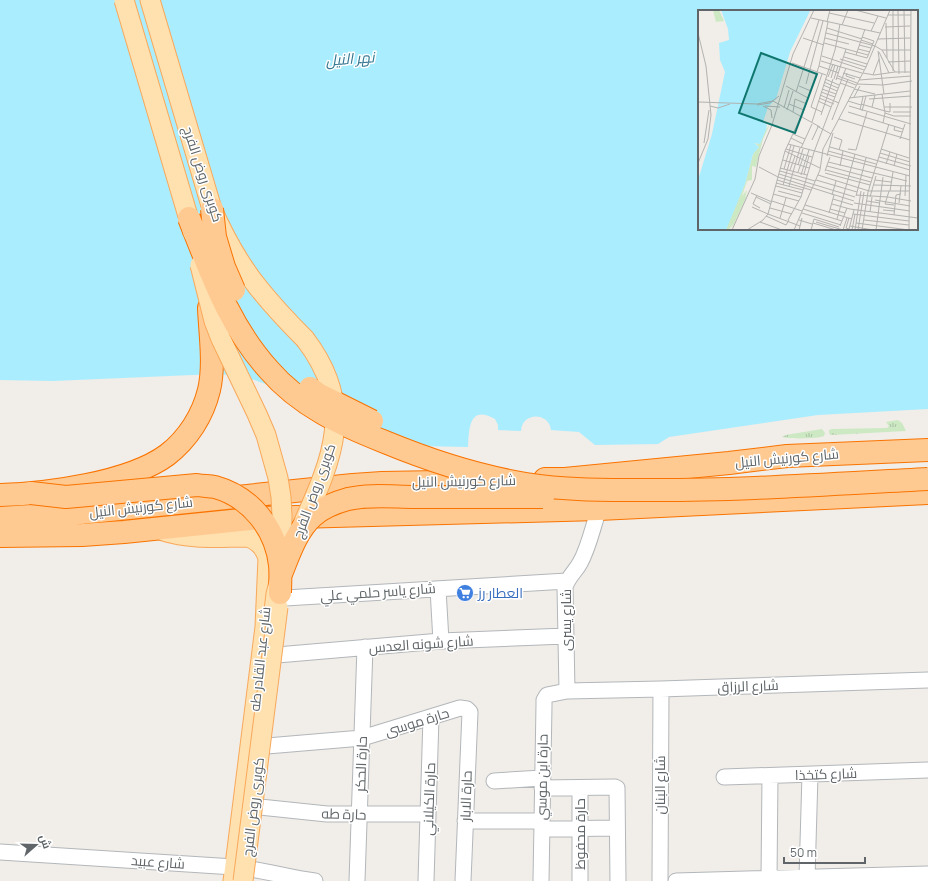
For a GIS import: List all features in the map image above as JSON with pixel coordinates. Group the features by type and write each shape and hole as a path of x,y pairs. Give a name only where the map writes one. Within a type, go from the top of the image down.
{"highway":[{"path":"212,209 215,237 224,267 237,298 253,326 272,352 294,375 318,394 381,425 417,440 472,458 502,465 627,480 928,466"},
{"path":"189,218 222,300 235,325 250,348 280,382 308,404 331,419 434,461 497,478 526,484 585,490 690,491 928,479"},
{"path":"0,495 31,493 91,484 131,473 150,465 167,454 182,441 203,408 209,389 212,369 209,302"},
{"name":"شارع كورنيش النيل","path":"0,518 80,513 353,485 565,479 808,454 928,450"},
{"path":"282,588 290,551 308,521 320,511 348,499 378,497 583,497 646,494 670,489 687,483 707,475 729,463"},
{"path":"31,493 48,496 66,496 197,485 215,487 231,493 255,511 269,530 276,547 280,565 282,588"},
{"name":"شارع كورنيش النيل","path":"0,536 82,535 260,518 327,515 599,509 928,493"}],"main road":[{"name":"كوبرى روض الفرج","path":"124,0 189,218 209,302 221,339 266,435 273,456 281,497 282,588 276,594 250,790 247,802 241,812"},
{"name":"كوبرى روض الفرج","path":"150,0 212,209 221,229 244,268 271,304 316,354 325,370 332,388 335,407 336,425 333,444 319,486 288,563 282,588 243,876"},
{"name":"شارع عبد القادر طه","path":"243,876 260,808 277,654 282,588 294,565 303,542 327,515"},
{"name":"شارع عبد القادر طه","path":"156,529 197,538 248,537 261,544 266,550 268,558 265,627 241,812 243,876"}],"street":[{"name":"شارع يسرى","path":"567,691 565,587 567,581 579,563 599,509"},
{"name":"شارع ياسر حلمي علي","path":"282,588 438,589 567,581"},
{"path":"438,589 440,641"},
{"name":"شارع شونه العدس","path":"277,654 440,641 566,636"},
{"name":"حارة الحكر","path":"357,881 365,647"},
{"name":"شارع الرزاق","path":"567,691 928,680"},
{"name":"شارع البنان","path":"660,881 661,689"},
{"name":"حارة ابن موسي","path":"541,881 544,700 547,695 552,693 567,691"},
{"name":"حارة موسى","path":"267,746 362,738 464,708 470,712"},
{"name":"حارة الابار","path":"463,881 470,712"},
{"name":"حارة الكيلاني","path":"426,881 431,717"},
{"name":"شارع كتخذا","path":"724,777 928,770"},
{"path":"807,877 810,775"},
{"path":"769,878 770,776"},
{"path":"494,781 542,783 580,788 615,787 617,789 618,881"},
{"name":"حارة محفوظ","path":"580,788 580,881"},
{"name":"حارة طه","path":"260,808 327,814 428,814"},
{"path":"465,821 580,828 617,828"},
{"name":"شارع عبيد","path":"0,852 243,876 315,881"},
{"path":"676,881 928,874"}],"green space":[{"path":"898,420 902,423 906,431 831,435 829,433 829,430 832,429 887,428 889,426 886,422"},
{"path":"822,429 825,433 824,436 816,438 782,437 786,435"}],"water":[{"name":"نهر النيل","path":"0,0 928,0 928,409 818,415 669,437 658,444 595,445 579,432 551,430 546,420 541,417 526,420 522,425 521,431 498,430 498,425 495,419 486,415 480,415 475,417 470,426 468,447 370,445 346,437 334,430 289,397 271,386 256,380 232,375 216,374 53,381 0,380"}],"place":[{"name":"العطار رز","path":"465,593"}]}
